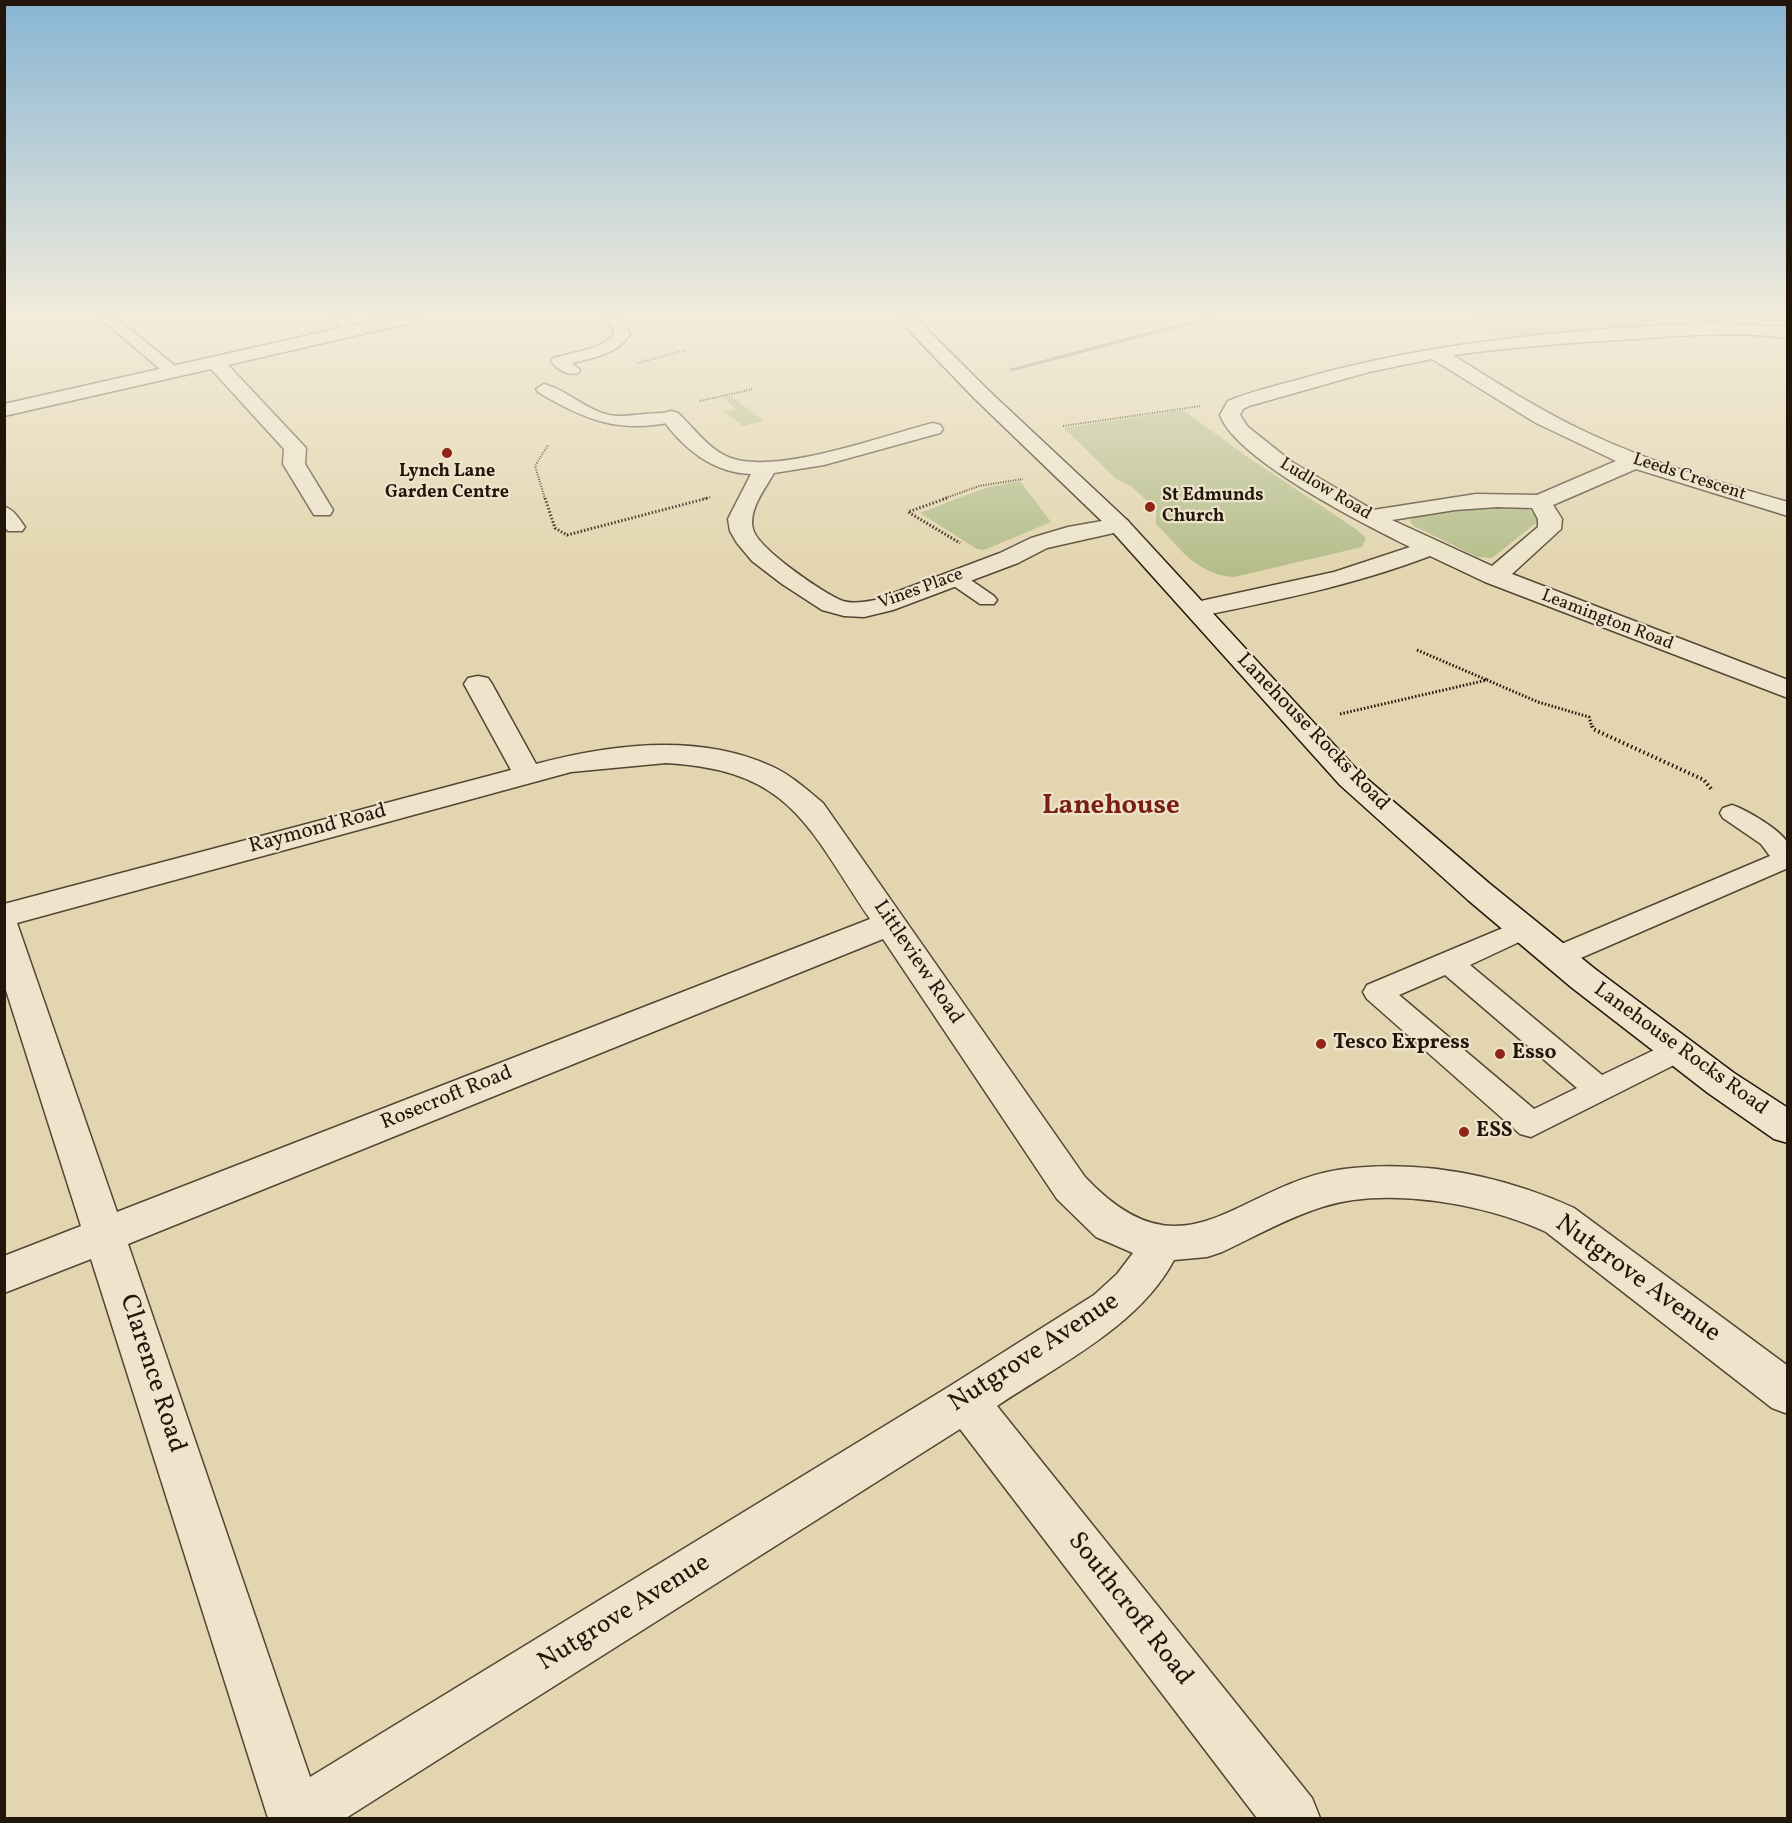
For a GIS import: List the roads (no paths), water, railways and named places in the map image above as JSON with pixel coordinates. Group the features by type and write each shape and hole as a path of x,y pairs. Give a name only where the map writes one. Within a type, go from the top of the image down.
{"street":[{"path":"4,410 39,402"},
{"path":"253,402 296,448 294,464 322,510"},
{"name":"Lanehouse Rocks Road","path":"992,402 1119,525 1350,779 1557,957 1677,1050 1788,1128"},
{"name":"Ludlow Road","path":"1245,402 1235,405 1231,409 1231,420 1262,449 1322,491 1429,548"},
{"name":"Leeds Crescent","path":"1517,402 1555,425 1635,461 1788,509"},
{"path":"671,417 717,460 739,467 765,469 784,468 933,429"},
{"path":"1370,517 1479,499 1506,498 1540,502 1635,461"},
{"name":"Vines Place","path":"765,469 740,518 741,532 747,544 838,608 855,610 875,608 995,563 1052,538 1119,525"},
{"path":"1494,577 1549,529 1551,519 1540,502"},
{"path":"1196,609 1345,577 1385,566 1429,548"},
{"name":"Leamington Road","path":"1429,548 1494,577 1788,690"},
{"path":"478,684 527,773"},
{"name":"Raymond Road","path":"4,915 527,773 632,754"},
{"name":"Littleview Road","path":"632,754 681,754 714,759 760,772 789,788 812,810 1071,1188 1106,1223 1129,1236 1161,1244"},
{"name":"Rosecroft Road","path":"4,1275 890,924"},
{"name":"Clarence Road","path":"4,929 296,1818"},
{"name":"Nutgrove Avenue","path":"296,1818 966,1401 1131,1291 1145,1274 1161,1244 1207,1240 1319,1191 1352,1184 1414,1183 1478,1191 1534,1208 1560,1220 1788,1393"},
{"name":"Southcroft Road","path":"966,1401 1292,1818"}],"lane":[{"path":"568,402 599,419 623,422 671,417"},
{"path":"955,578 987,600"},
{"path":"1557,957 1679,908 1786,859 1770,838 1732,813"},
{"path":"1522,929 1449,963 1377,992 1428,1026 1475,1068 1531,1125 1677,1050"},
{"path":"1449,963 1512,1027 1561,1069 1599,1089"}],"place":[{"name":"Lynch Lane Garden Centre","path":"447,453"},
{"name":"St Edmunds Church","path":"1150,507"},
{"name":"Tesco Express","path":"1321,1044"},
{"name":"Esso","path":"1500,1054"},
{"name":"ESS","path":"1464,1132"}],"district":[{"name":"Lanehouse","path":"1111,808"}]}
